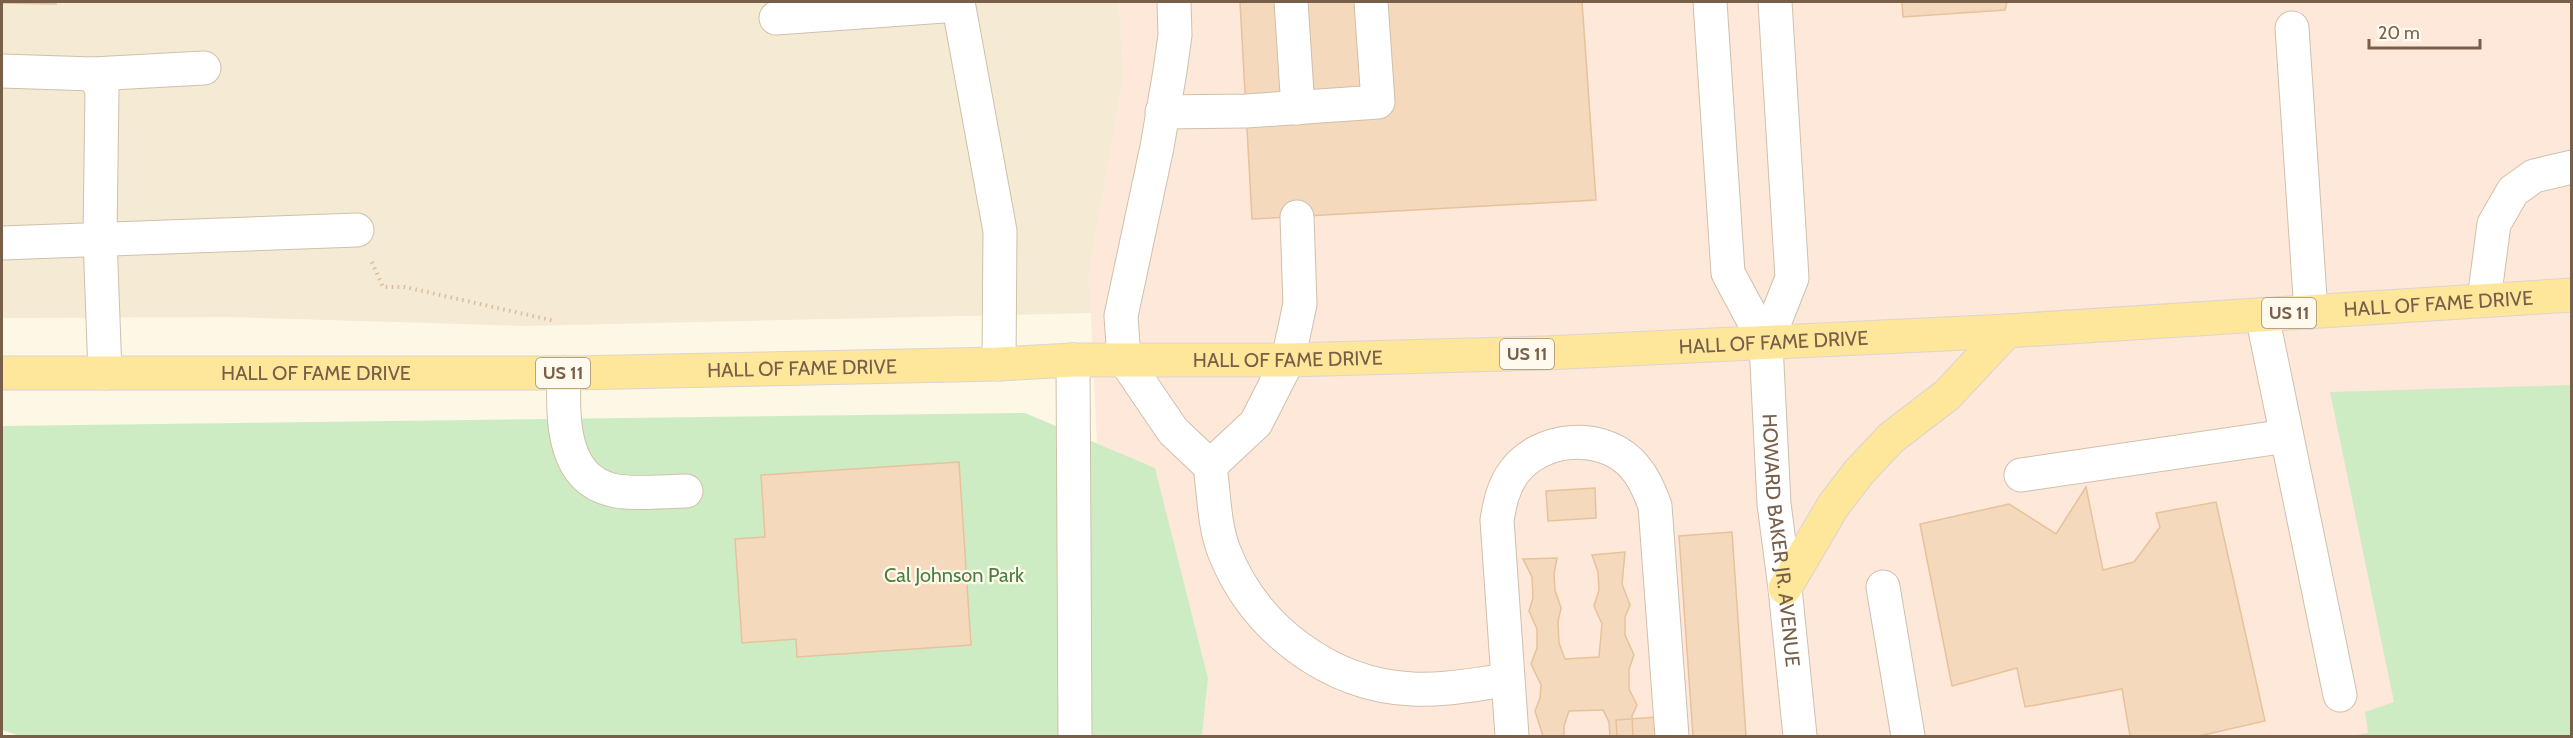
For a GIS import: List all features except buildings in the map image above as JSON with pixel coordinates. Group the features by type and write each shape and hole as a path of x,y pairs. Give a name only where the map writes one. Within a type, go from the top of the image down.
{"main road":[{"name":"HALL OF FAME DRIVE","path":"2,374 564,373 999,364 1125,359 1288,360 1766,344 2571,295"},
{"path":"1785,588 1833,506 1859,472 1891,438 1947,395 2007,331"}],"street":[{"path":"1174,2 1175,35 1121,316 1125,359 1173,431 1210,466 1216,518 1224,550 1240,586 1258,610 1288,641 1330,668 1368,682 1412,689 1455,687 1507,680"},
{"path":"1291,2 1298,108"},
{"path":"1162,112 1298,108 1378,102 1371,2"},
{"name":"HOWARD BAKER JR. AVENUE","path":"1710,2 1728,273 1766,344"},
{"name":"HOWARD BAKER JR. AVENUE","path":"1775,2 1792,278 1766,344 1774,504 1800,736"},
{"path":"776,18 958,3 1000,231 999,364"},
{"path":"2292,28 2311,312"},
{"path":"2,71 93,74 204,68"},
{"path":"93,74 102,89 100,238 105,373"},
{"path":"2484,300 2494,225 2514,191 2534,176 2571,167"},
{"path":"1210,466 1256,423 1288,360 1300,304 1297,217"},
{"path":"2,243 357,230"},
{"path":"2262,315 2340,695"},
{"path":"1073,360 1075,736"},
{"path":"564,373 563,419 569,447 580,469 592,483 613,491 686,491"},
{"path":"2021,475 2286,436"},
{"path":"1512,736 1497,520 1502,494 1514,471 1534,454 1557,444 1582,442 1608,448 1629,461 1645,481 1655,506 1672,736"},
{"path":"1883,587 1908,736"}],"path":[{"path":"357,230 383,287 405,287 555,321"}],"shaded area":[{"path":"2,2 1119,2 1124,72 1089,275 1091,313 523,326 228,317 2,318"},
{"path":"1119,2 2571,2 2571,736 1202,736 1208,678 1155,469 1097,444 1089,275 1124,72"}],"green space":[{"path":"2571,385 2571,736 2350,736 2368,733 2365,712 2394,702 2330,392"},
{"name":"Cal Johnson Park","path":"1025,413 1155,468 1208,678 1202,736 20,736 2,730 2,426"}]}
